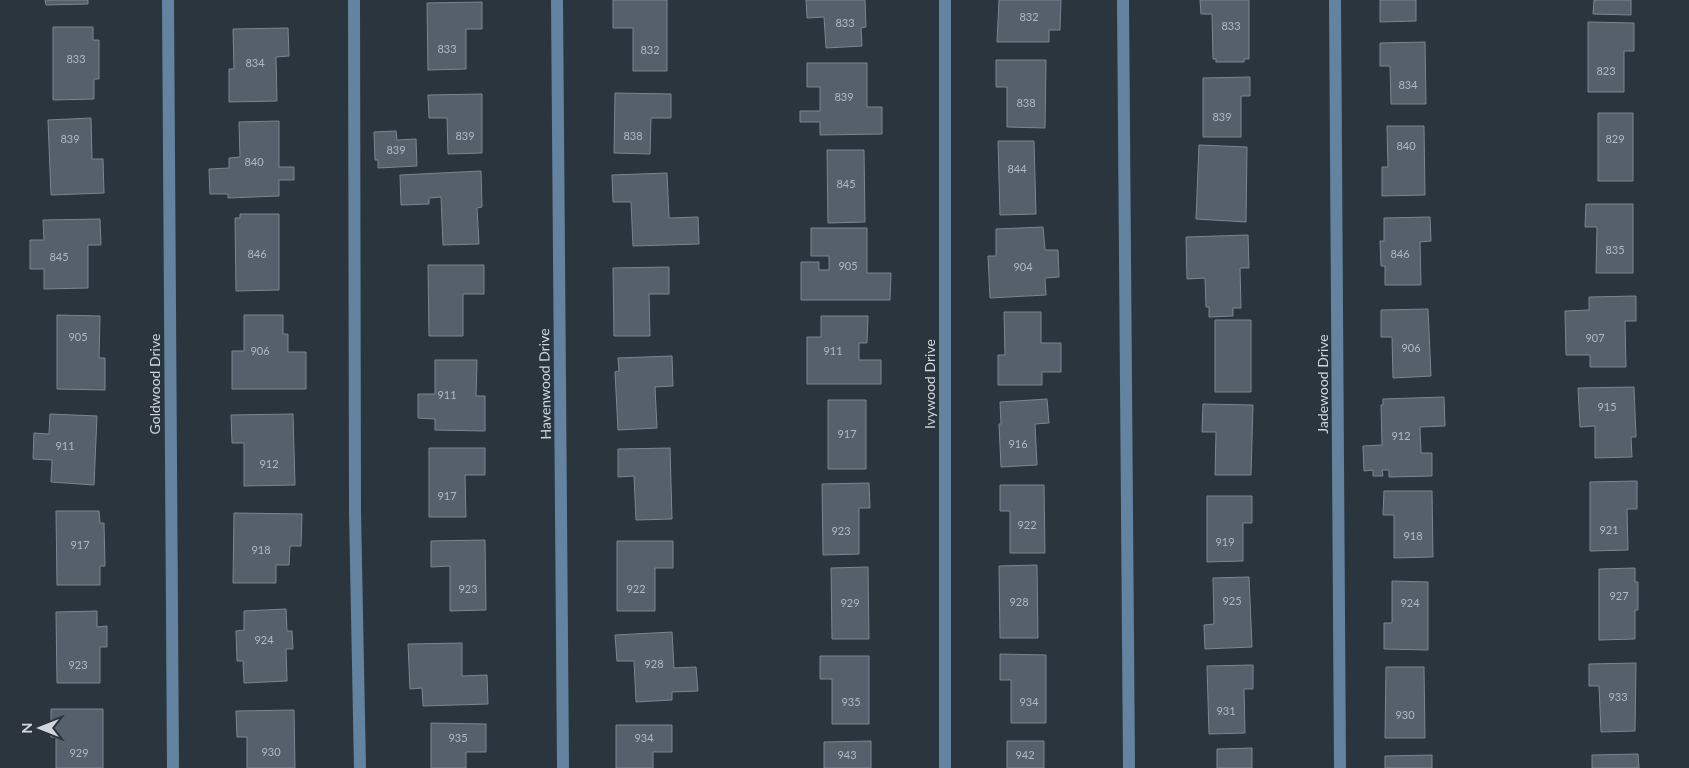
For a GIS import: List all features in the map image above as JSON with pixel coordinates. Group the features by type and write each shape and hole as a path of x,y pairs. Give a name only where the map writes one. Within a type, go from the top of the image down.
{"street":[{"name":"Goldwood Drive","path":"168,0 173,768"},
{"path":"354,0 355,511 360,768"},
{"name":"Havenwood Drive","path":"557,0 563,768"},
{"name":"Ivywood Drive","path":"945,0 945,768"},
{"path":"1123,0 1129,768"},
{"name":"Jadewood Drive","path":"1335,0 1340,768"}],"building":[{"path":"45,0 88,0 88,4 46,5"},
{"path":"613,0 667,0 667,71 633,71 633,28 613,28"},
{"path":"806,0 865,0 866,27 861,28 862,46 826,48 824,17 807,18"},
{"path":"999,0 1061,0 1060,30 1049,30 1049,42 997,42"},
{"path":"1200,0 1249,0 1249,59 1244,59 1244,62 1216,62 1216,59 1213,59 1212,14 1201,14"},
{"path":"1380,0 1416,0 1416,21 1380,22"},
{"path":"1594,0 1631,0 1631,15 1593,14"},
{"path":"482,2 482,29 466,29 466,69 428,70 427,3"},
{"path":"1588,22 1634,23 1634,51 1624,51 1624,92 1588,92"},
{"path":"53,27 93,27 93,40 99,40 99,79 94,79 94,99 53,100"},
{"path":"288,28 289,56 276,57 277,101 229,102 229,69 234,69 233,29"},
{"path":"1425,42 1426,104 1391,104 1390,66 1380,66 1380,43"},
{"path":"996,60 1046,60 1045,128 1007,127 1007,87 996,87"},
{"path":"807,63 867,63 867,107 882,107 882,134 820,135 820,122 800,122 800,111 820,111 820,87 807,87"},
{"path":"1250,77 1250,96 1241,96 1241,137 1203,137 1203,78"},
{"path":"615,93 671,94 671,118 651,118 650,154 614,153"},
{"path":"482,94 482,153 448,154 447,118 429,118 428,95"},
{"path":"1598,113 1633,113 1633,181 1598,181"},
{"path":"91,118 92,159 103,159 104,193 51,195 48,120"},
{"path":"279,121 279,167 294,167 294,180 279,180 279,196 228,198 228,194 210,194 209,169 229,168 229,158 240,157 239,122"},
{"path":"1387,126 1424,126 1425,195 1382,196 1382,167 1388,167"},
{"path":"396,131 397,140 416,139 417,166 378,168 378,160 375,160 374,132"},
{"path":"998,141 1034,141 1036,214 1000,215"},
{"path":"1199,145 1247,147 1246,222 1196,219"},
{"path":"827,150 864,150 865,222 828,223"},
{"path":"481,171 482,207 477,208 479,244 443,245 441,197 429,198 429,204 401,205 400,175"},
{"path":"667,173 669,218 698,217 699,244 633,246 631,202 613,202 612,175"},
{"path":"1586,204 1633,204 1633,273 1596,273 1597,227 1585,227"},
{"path":"240,214 279,214 279,290 236,291 235,218 240,218"},
{"path":"1430,217 1431,241 1420,242 1421,285 1385,285 1385,266 1381,266 1380,241 1384,241 1384,218"},
{"path":"100,219 101,245 88,245 88,288 44,289 44,269 30,269 30,240 44,240 43,220"},
{"path":"1043,227 1045,250 1058,250 1059,277 1045,278 1046,295 990,298 988,256 996,256 996,229"},
{"path":"811,228 867,228 867,273 891,273 890,300 801,300 801,262 819,262 819,270 829,270 829,256 811,256"},
{"path":"1248,235 1249,268 1240,268 1241,308 1233,308 1233,316 1209,317 1209,307 1206,307 1205,278 1187,279 1186,237"},
{"path":"428,265 484,265 484,294 463,294 463,336 429,336"},
{"path":"669,267 669,294 649,294 650,336 614,336 613,268"},
{"path":"1636,296 1636,321 1625,321 1626,367 1590,367 1590,355 1566,355 1565,311 1589,310 1589,297"},
{"path":"1428,309 1431,376 1393,378 1392,337 1381,337 1381,310"},
{"path":"1004,312 1041,312 1041,343 1061,343 1061,372 1042,372 1042,385 998,385 998,355 1005,355"},
{"path":"57,315 100,316 99,358 105,358 105,390 57,389"},
{"path":"244,315 283,315 283,334 288,334 288,352 306,352 306,389 232,389 232,351 244,351"},
{"path":"821,316 868,316 867,343 859,343 859,360 881,360 881,384 807,384 807,337 821,337"},
{"path":"1215,320 1251,320 1251,392 1215,392"},
{"path":"672,356 673,386 655,387 657,428 618,430 615,372 619,371 618,358"},
{"path":"435,360 477,360 476,396 485,396 485,431 435,430 435,419 418,418 418,394 435,394"},
{"path":"1634,387 1636,437 1631,437 1632,457 1595,458 1595,426 1580,427 1578,388"},
{"path":"1444,397 1445,426 1420,427 1421,453 1432,453 1432,476 1389,477 1389,470 1382,470 1383,476 1373,476 1373,470 1364,471 1363,446 1382,445 1381,405 1383,405 1383,399"},
{"path":"1047,399 1049,423 1035,424 1037,465 1001,467 1000,402"},
{"path":"828,400 866,400 866,469 828,469"},
{"path":"1203,404 1253,405 1251,475 1215,475 1216,432 1202,432"},
{"path":"50,414 97,416 94,485 51,482 52,460 33,459 34,433 49,434"},
{"path":"293,414 295,485 244,486 244,443 232,443 231,415"},
{"path":"429,448 485,448 485,475 465,475 466,517 429,517"},
{"path":"670,448 672,519 636,520 634,476 618,477 618,449"},
{"path":"1637,481 1637,509 1627,509 1628,550 1590,551 1590,482"},
{"path":"869,483 870,508 859,508 859,554 823,555 822,484"},
{"path":"1000,485 1044,485 1045,553 1010,553 1010,511 1000,511"},
{"path":"1384,491 1432,491 1433,557 1394,558 1394,515 1383,515"},
{"path":"1207,496 1252,496 1252,523 1243,523 1243,561 1207,562"},
{"path":"56,511 99,511 100,523 104,523 105,566 100,566 100,585 57,585"},
{"path":"234,513 302,514 301,546 290,546 289,565 276,565 276,583 233,583"},
{"path":"485,540 486,610 450,611 450,566 431,567 431,541"},
{"path":"617,541 673,541 673,568 655,568 655,611 617,611"},
{"path":"1037,565 1038,638 1000,638 999,566"},
{"path":"868,567 869,639 832,639 831,568"},
{"path":"1635,568 1635,582 1638,582 1638,610 1635,610 1635,639 1599,640 1599,569"},
{"path":"1249,577 1252,647 1205,649 1204,625 1214,624 1213,578"},
{"path":"1392,581 1428,582 1428,650 1384,649 1384,623 1392,623"},
{"path":"286,609 287,631 292,631 293,649 286,649 287,681 244,683 243,661 237,661 236,631 244,630 244,611"},
{"path":"97,611 97,627 107,626 107,647 100,647 100,683 57,683 56,612"},
{"path":"672,632 674,668 696,667 698,691 672,692 672,700 636,702 634,661 617,661 615,635"},
{"path":"462,643 462,676 487,675 488,704 423,706 422,688 410,689 408,644"},
{"path":"1000,654 1046,655 1046,723 1011,723 1011,680 1000,680"},
{"path":"820,656 869,656 869,724 832,724 832,679 820,679"},
{"path":"1636,663 1635,731 1601,732 1599,686 1589,686 1589,664"},
{"path":"1253,665 1253,689 1244,689 1245,733 1209,734 1207,666"},
{"path":"1386,667 1424,667 1425,738 1385,738"},
{"path":"51,709 103,709 103,768 56,768 56,737 51,737"},
{"path":"294,710 295,768 247,768 247,737 237,737 236,711"},
{"path":"431,723 486,724 486,752 466,752 466,768 431,768"},
{"path":"616,725 672,725 672,752 653,752 653,768 616,768"},
{"path":"871,741 871,768 824,768 824,742"},
{"path":"1007,741 1044,741 1044,768 1007,768"},
{"path":"1252,748 1252,768 1217,768 1217,749"},
{"path":"1638,754 1639,768 1592,768 1592,755"},
{"path":"1432,755 1432,768 1385,768 1385,756"}]}
